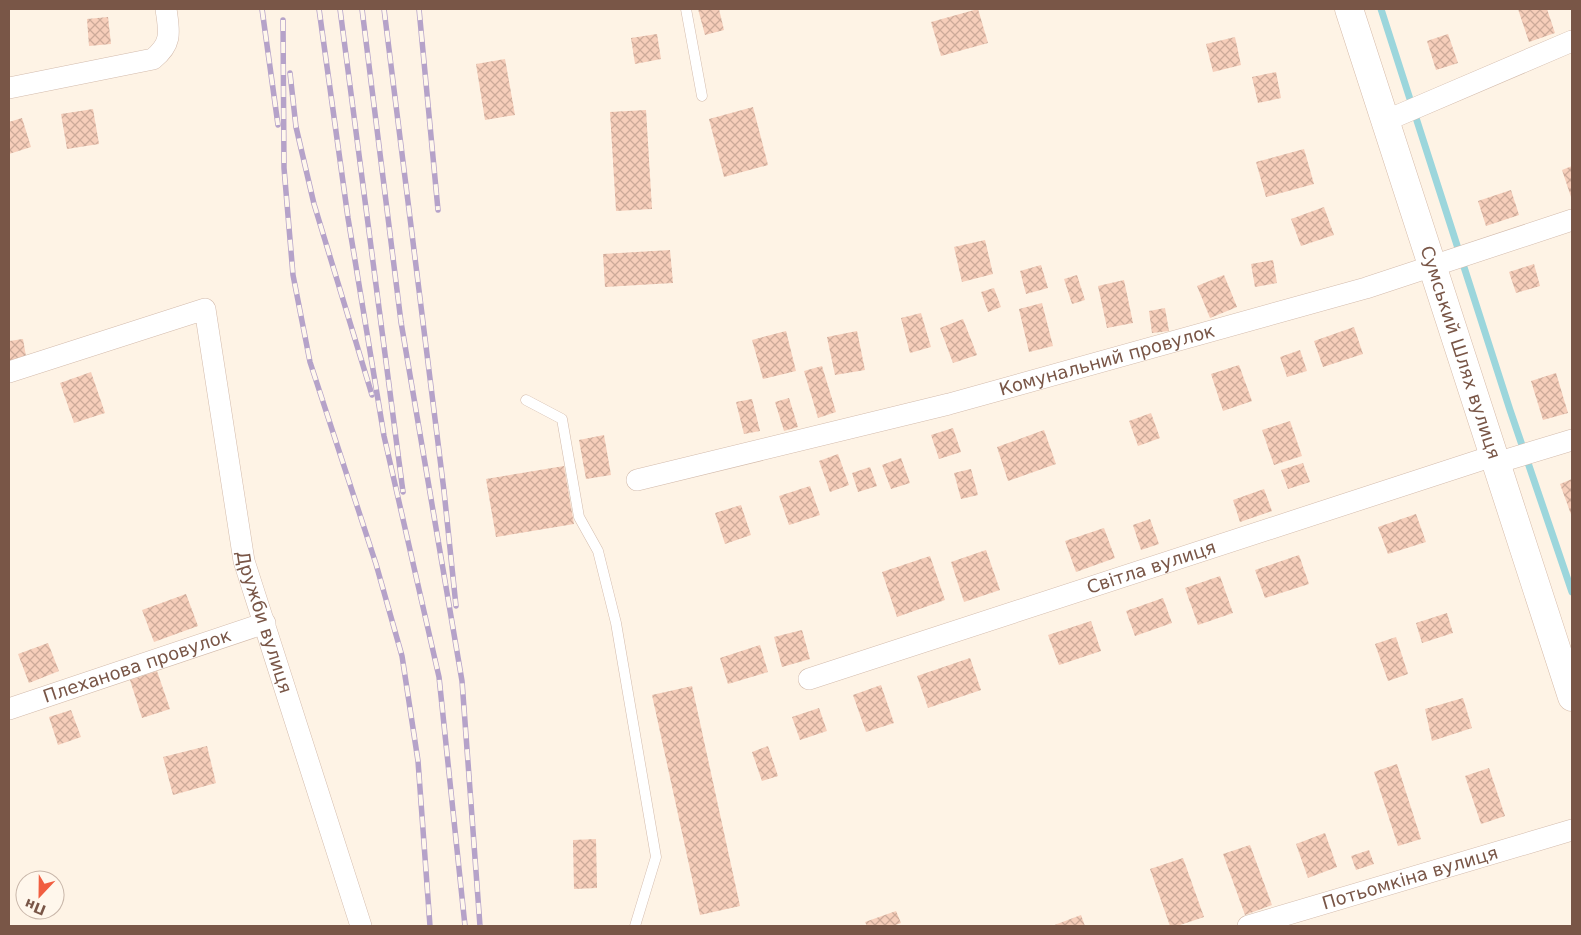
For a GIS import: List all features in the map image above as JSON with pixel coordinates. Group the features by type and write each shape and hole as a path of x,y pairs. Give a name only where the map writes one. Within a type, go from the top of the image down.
{"main road":[{"name":"Сумський Шлях вулиця","path":"1349,9 1572,697"}],"street":[{"path":"9,88 153,58 164,50 169,34 166,9"},
{"path":"1385,121 1572,41"},
{"name":"Комунальний провулок","path":"637,480 949,404 1366,288 1572,220"},
{"name":"Дружби вулиця","path":"9,372 205,309 244,561 361,926"},
{"name":"Світла вулиця","path":"809,679 1494,459 1572,440"},
{"name":"Плеханова провулок","path":"9,709 265,623"},
{"name":"Потьомкіна вулиця","path":"1248,926 1572,830"}],"lane":[{"path":"686,9 702,96"},
{"path":"526,400 562,419 579,518 598,551 616,624 656,857 635,926"}],"building":[{"path":"698,9 719,9 724,30 705,35"},
{"path":"978,9 988,43 941,56 931,22"},
{"path":"1518,9 1547,9 1555,33 1529,42"},
{"path":"108,17 111,44 89,46 87,19"},
{"path":"657,34 661,59 635,64 631,38"},
{"path":"1448,34 1458,63 1436,70 1427,41"},
{"path":"1235,37 1241,65 1213,72 1206,44"},
{"path":"505,59 515,115 485,120 476,64"},
{"path":"1276,72 1281,98 1258,103 1252,77"},
{"path":"753,107 768,165 724,177 709,119"},
{"path":"93,109 99,144 67,149 61,114"},
{"path":"646,110 652,209 616,211 610,112"},
{"path":"22,118 31,147 9,154 9,122"},
{"path":"1304,149 1314,184 1266,197 1256,162"},
{"path":"1572,166 1572,200 1562,170"},
{"path":"1511,190 1519,215 1486,226 1478,201"},
{"path":"1324,207 1334,235 1301,246 1291,219"},
{"path":"985,240 993,274 962,282 954,247"},
{"path":"670,250 673,283 605,287 603,254"},
{"path":"1273,260 1277,283 1255,287 1251,264"},
{"path":"1534,264 1540,286 1516,293 1509,272"},
{"path":"1041,265 1048,288 1026,294 1020,271"},
{"path":"1077,275 1085,300 1072,304 1064,279"},
{"path":"1224,275 1237,307 1210,318 1197,286"},
{"path":"1124,280 1133,323 1107,328 1098,286"},
{"path":"994,288 1001,307 988,312 981,292"},
{"path":"1042,303 1053,346 1029,352 1019,309"},
{"path":"1165,308 1169,331 1152,333 1149,311"},
{"path":"921,313 931,347 910,353 901,318"},
{"path":"963,319 977,355 953,363 940,328"},
{"path":"1354,327 1363,354 1323,367 1314,341"},
{"path":"786,331 796,371 763,379 752,340"},
{"path":"857,331 865,370 835,375 827,337"},
{"path":"23,339 27,362 9,365 9,341"},
{"path":"1300,350 1307,371 1287,377 1280,357"},
{"path":"1239,365 1252,401 1223,411 1211,374"},
{"path":"822,366 836,412 818,418 804,371"},
{"path":"91,372 105,413 74,423 60,383"},
{"path":"1556,373 1568,413 1543,420 1531,381"},
{"path":"789,398 798,427 784,431 775,402"},
{"path":"752,399 760,431 744,434 736,402"},
{"path":"1151,413 1160,438 1138,446 1129,421"},
{"path":"1290,421 1302,456 1274,465 1262,430"},
{"path":"953,428 961,452 939,459 931,435"},
{"path":"1044,430 1056,464 1008,481 997,447"},
{"path":"604,435 611,475 586,479 579,440"},
{"path":"838,454 849,485 830,492 819,461"},
{"path":"901,458 910,483 891,489 882,465"},
{"path":"1303,463 1310,482 1288,489 1281,470"},
{"path":"564,466 574,524 496,537 486,479"},
{"path":"870,467 877,486 858,492 852,473"},
{"path":"971,469 978,495 961,499 954,473"},
{"path":"1572,479 1572,517 1560,484"},
{"path":"810,486 820,515 789,525 779,496"},
{"path":"1264,489 1272,511 1240,522 1233,500"},
{"path":"741,505 751,535 725,544 715,513"},
{"path":"1416,514 1426,542 1388,554 1378,527"},
{"path":"1150,519 1159,544 1141,550 1133,525"},
{"path":"1104,528 1115,558 1076,572 1065,541"},
{"path":"986,550 1000,590 964,602 951,562"},
{"path":"1299,555 1309,584 1265,598 1255,570"},
{"path":"930,556 945,600 897,617 882,572"},
{"path":"1220,576 1233,613 1198,625 1185,588"},
{"path":"186,594 198,626 154,642 142,610"},
{"path":"1163,598 1172,623 1135,636 1126,611"},
{"path":"1447,613 1453,633 1422,643 1416,623"},
{"path":"1091,621 1101,651 1059,665 1048,635"},
{"path":"802,630 810,659 782,667 774,637"},
{"path":"1396,637 1408,674 1388,681 1375,644"},
{"path":"48,643 59,671 29,683 18,654"},
{"path":"760,645 768,672 728,684 720,658"},
{"path":"970,658 981,690 928,708 917,676"},
{"path":"157,671 170,709 142,718 130,680"},
{"path":"881,685 894,723 866,732 853,695"},
{"path":"692,686 740,906 700,915 652,695"},
{"path":"1463,698 1472,728 1432,741 1425,709"},
{"path":"819,708 827,731 800,740 792,717"},
{"path":"71,710 81,737 58,745 49,717"},
{"path":"207,746 216,783 173,795 163,757"},
{"path":"768,746 778,776 762,781 752,752"},
{"path":"1397,764 1421,839 1398,846 1374,772"},
{"path":"1489,768 1505,816 1481,824 1465,776"},
{"path":"1325,833 1337,867 1308,878 1296,844"},
{"path":"596,839 597,888 574,889 573,840"},
{"path":"1250,845 1272,905 1245,915 1223,854"},
{"path":"1369,850 1374,864 1356,870 1351,856"},
{"path":"1183,858 1204,917 1177,926 1170,926 1150,869"},
{"path":"896,911 901,923 893,926 867,926 865,922"},
{"path":"1081,915 1085,926 1052,926"}],"waterway":[{"path":"1381,9 1510,410 1572,592"}],"railway":[{"path":"262,9 278,125"},
{"path":"319,9 348,218 384,436 439,677 465,926"},
{"path":"340,9 403,492"},
{"path":"362,9 401,322 462,681 480,926"},
{"path":"384,9 444,491 456,606"},
{"path":"419,9 438,210"},
{"path":"283,20 284,168 293,275 310,362 376,564 402,656 418,761 430,926"},
{"path":"290,73 296,127 314,204 372,395"}]}
